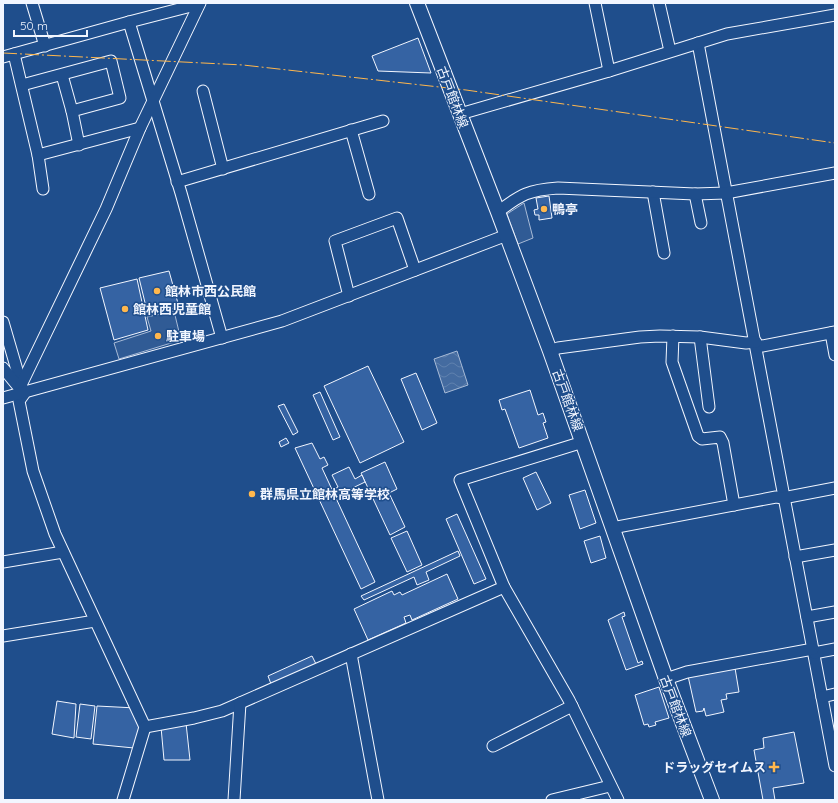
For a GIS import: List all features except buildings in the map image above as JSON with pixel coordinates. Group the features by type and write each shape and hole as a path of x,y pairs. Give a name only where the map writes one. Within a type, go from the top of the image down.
{"main road":[{"name":"古戸館林線","path":"417,3 507,235 550,351 666,679 712,800"}],"street":[{"path":"32,3 45,46"},
{"path":"595,3 609,71"},
{"path":"659,3 670,51"},
{"path":"3,57 199,4"},
{"path":"123,800 145,727 55,534 33,472 19,401 22,390 106,209 140,128 199,4"},
{"path":"460,114 609,71 726,34 835,15"},
{"path":"129,22 222,338"},
{"path":"698,43 756,344 783,498 822,697 834,749 835,766"},
{"path":"14,54 38,156 43,189"},
{"path":"22,85 111,61 120,98 72,111"},
{"path":"62,75 72,111 79,145"},
{"path":"203,91 223,169"},
{"path":"177,182 383,121"},
{"path":"38,156 140,128"},
{"path":"351,130 369,194"},
{"path":"498,212 522,194 537,189 565,188 695,194 726,193 835,173"},
{"path":"653,192 664,253"},
{"path":"695,194 701,223"},
{"path":"349,296 335,241 397,218 415,270"},
{"path":"3,398 22,390 282,321 507,235"},
{"path":"3,322 22,390"},
{"path":"550,351 558,348 640,337 700,337 756,344 833,332 835,355"},
{"path":"673,336 672,362 698,436 702,439 720,437 723,443 734,505"},
{"path":"700,337 709,407"},
{"path":"3,368 22,390"},
{"path":"583,442 460,480 504,587 572,706 618,800"},
{"path":"612,528 776,497 783,498 835,488"},
{"path":"795,557 835,550"},
{"path":"3,562 63,552"},
{"path":"145,727 222,711 504,587"},
{"path":"807,617 835,612"},
{"path":"3,636 95,621"},
{"path":"666,679 686,672 814,651 835,649"},
{"path":"351,654 378,800"},
{"path":"822,697 835,694"},
{"path":"234,800 240,703"},
{"path":"493,746 572,706"},
{"path":"552,800 610,786"}],"shaded area":[{"path":"524,203 533,238 518,244 507,214"},
{"name":"駐車場","path":"174,311 181,340 119,359 114,343 151,331 147,317"}],"water":[{"path":"457,351 468,385 445,393 434,359"}],"power":[{"path":"3,53 243,65 466,90 835,143"}],"place":[{"name":"鴨亭","path":"544,209"},
{"name":"館林市西公民館","path":"157,291"},
{"name":"館林西児童館","path":"125,309"},
{"name":"駐車場","path":"158,336"},
{"name":"群馬県立館林高等学校","path":"252,494"},
{"name":"ドラッグセイムス","path":"774,767"}]}
